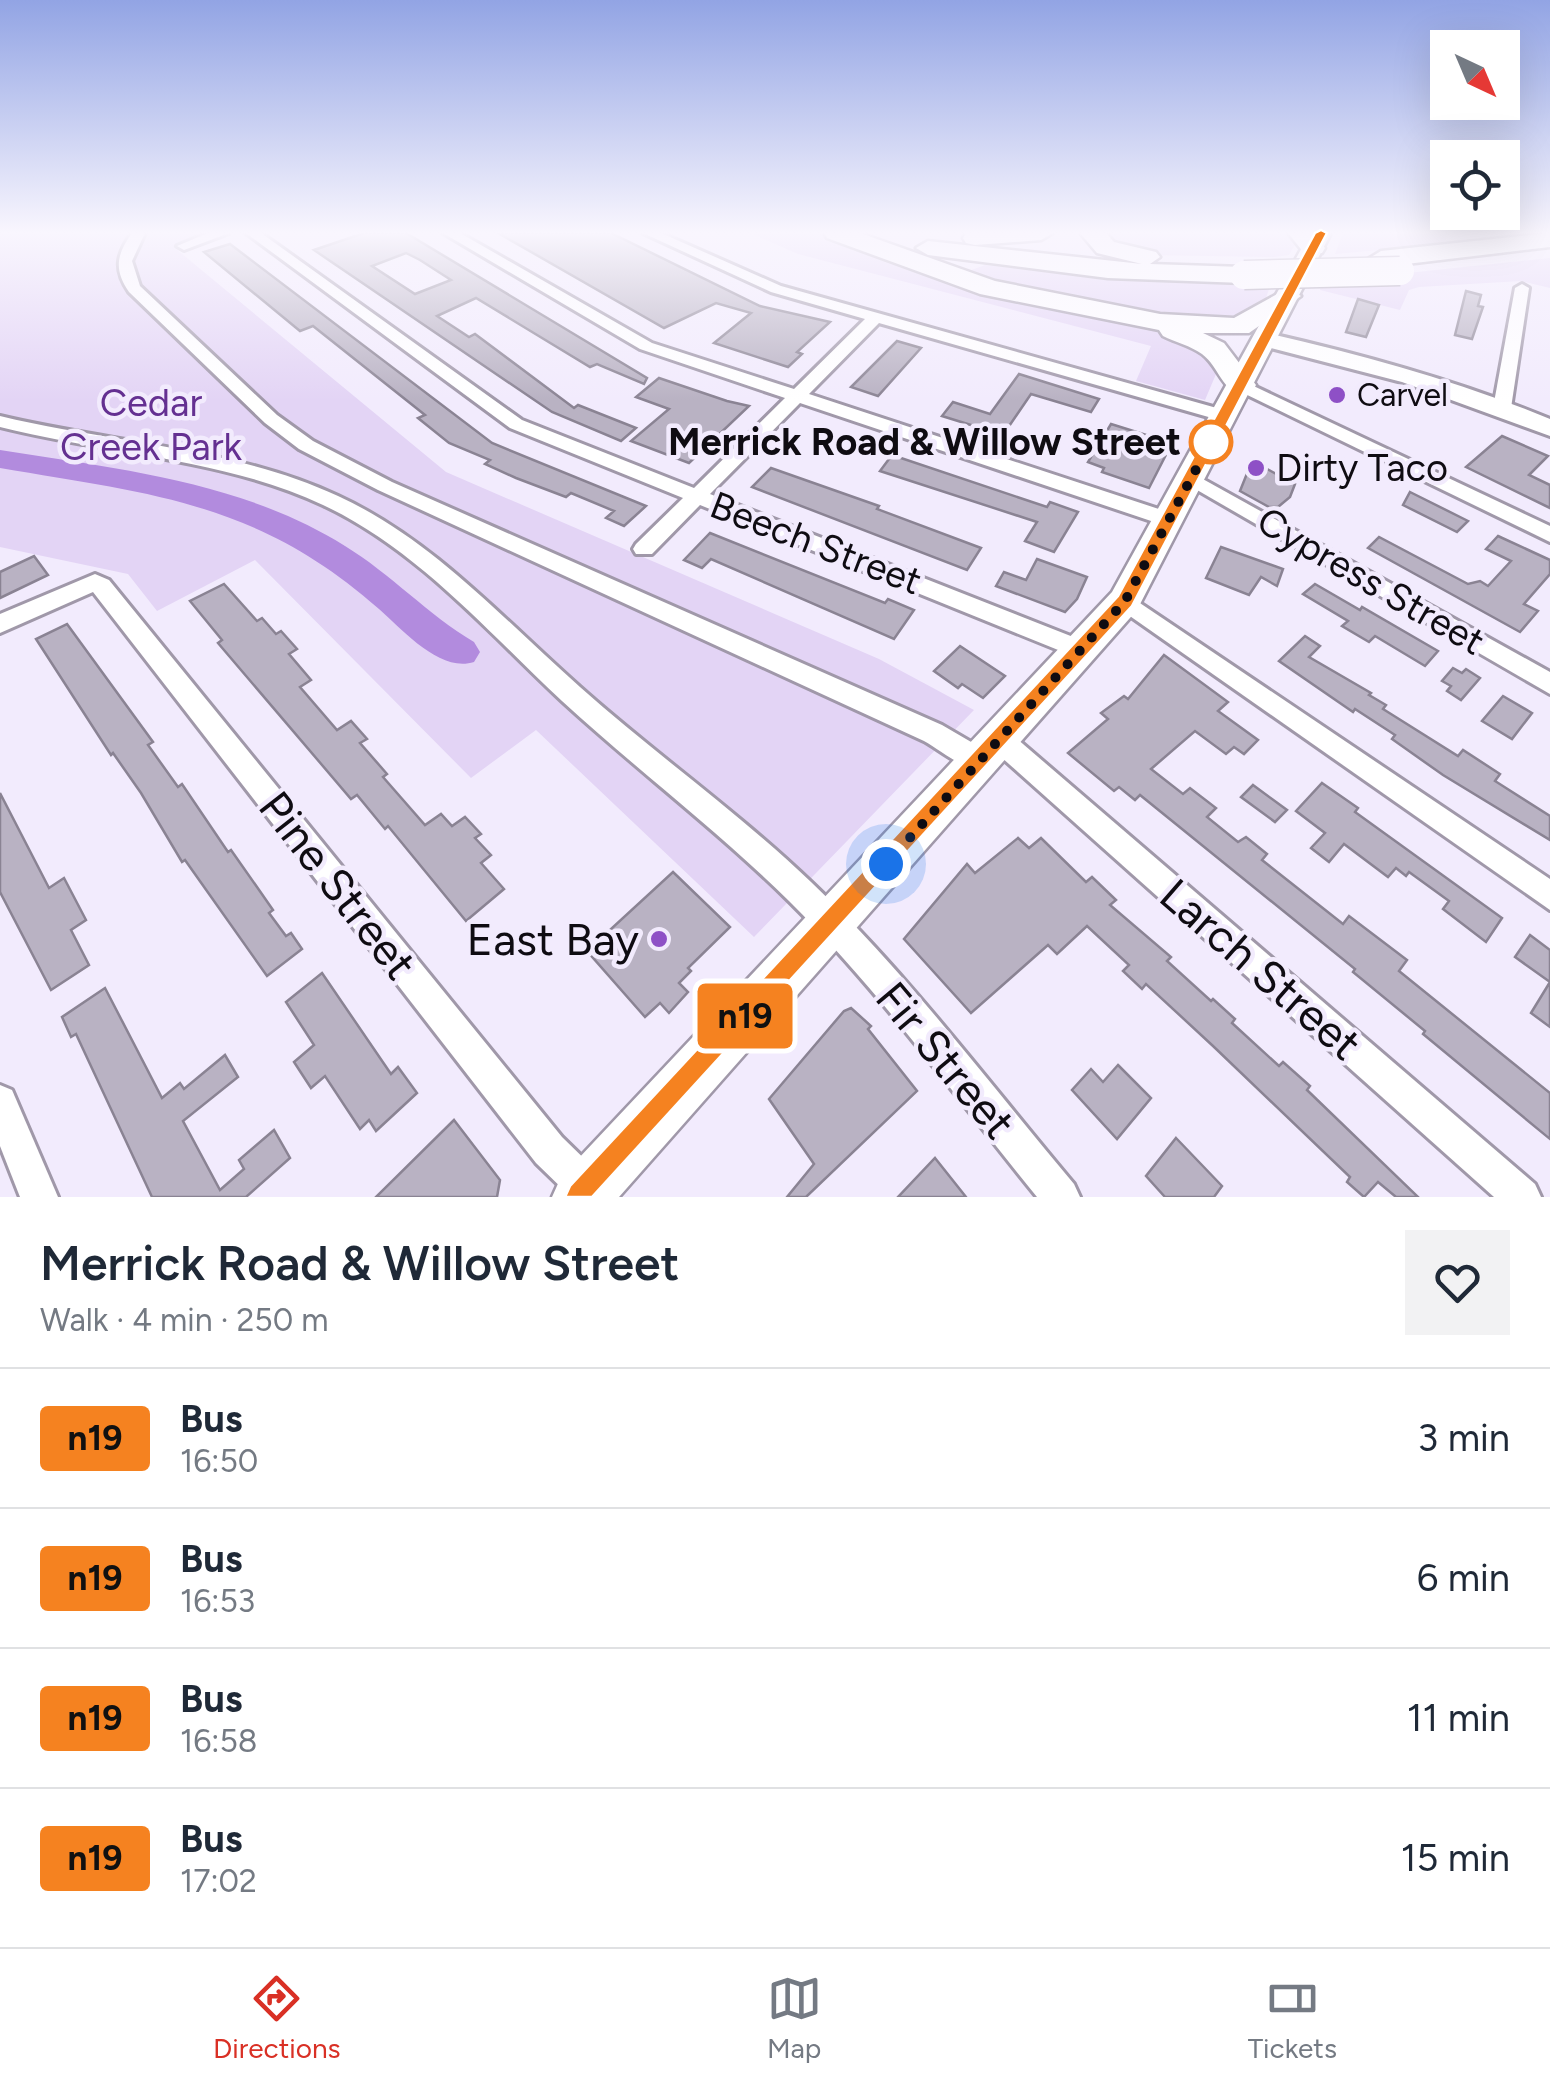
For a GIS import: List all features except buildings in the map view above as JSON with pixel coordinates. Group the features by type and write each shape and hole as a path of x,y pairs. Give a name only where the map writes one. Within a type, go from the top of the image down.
{"highway":[{"path":"993,289 1212,336 1266,340"},
{"path":"1116,315 1239,327 1288,296"},
{"path":"1165,327 1214,349 1241,384"}],"main road":[{"path":"588,1194 653,1114 1084,651 1125,601 1291,289"},
{"path":"1266,340 1372,362 1550,428"}],"street":[{"name":"Larch Street","path":"133,289 271,419 306,446 385,486 933,733 991,751 1522,1197"},
{"name":"Beech Street","path":"328,289 516,424 933,587 1084,651"},
{"path":"545,289 646,346 1170,520"},
{"path":"776,289 1225,416"},
{"path":"1502,408 1522,289"},
{"path":"644,548 876,318"},
{"path":"1241,384 1550,535"},
{"name":"Fir Street","path":"0,422 116,446 192,456 263,474 328,499 381,528 420,557 623,741 660,767 832,923 1061,1197"},
{"name":"Cypress Street","path":"1192,479 1550,684"},
{"name":"Pine Street","path":"0,624 79,586 94,582 101,586 588,1194"},
{"path":"1125,601 1550,896"},
{"path":"0,1102 39,1197"}],"green space":[{"name":"Cedar Creek Park","path":"0,289 224,289 446,472 879,659 974,710 754,937 536,730 471,778 255,560 157,611 128,574 0,547"},
{"path":"932,289 979,289 1185,338 1219,367 1205,400 1136,381 1151,346"},
{"path":"1023,289 1269,289 1257,313 1229,323 1155,319"},
{"path":"1320,289 1413,289 1400,310"}],"waterway":[{"path":"0,459 173,489 257,515 297,532 335,555 461,652"}],"bus line":[{"name":"n19","path":"581,1197 653,1114 1084,651 1125,601 1291,289"}],"place":[{"name":"Carvel","path":"1337,395"},
{"name":"Merrick Road & Willow Street","path":"1211,442"},
{"name":"Dirty Taco","path":"1256,468"},
{"name":"East Bay","path":"659,939"}],"route":[{"path":"886,864 1084,651 1125,601 1214,436 1211,442"}]}
